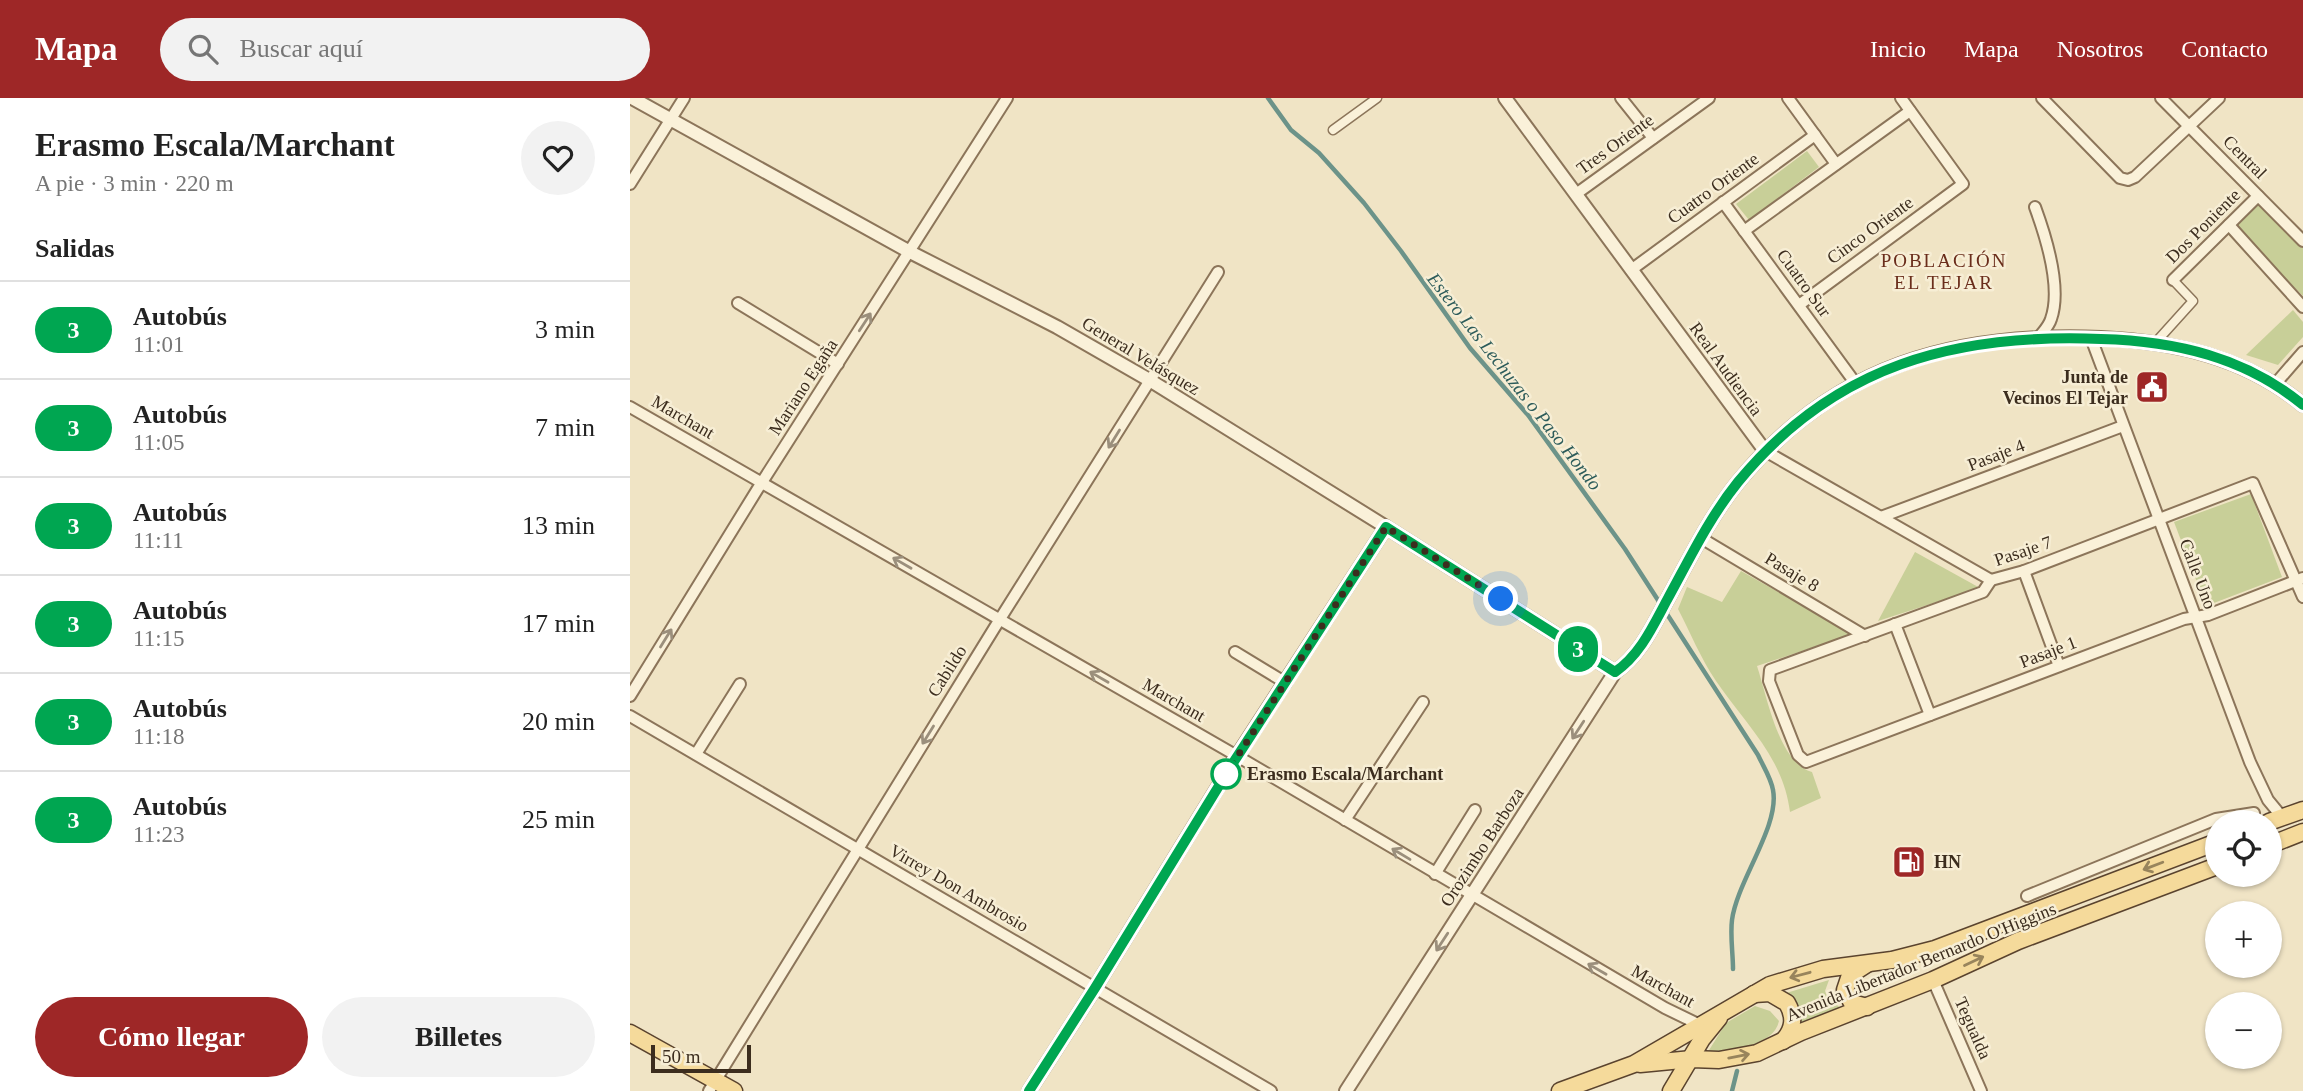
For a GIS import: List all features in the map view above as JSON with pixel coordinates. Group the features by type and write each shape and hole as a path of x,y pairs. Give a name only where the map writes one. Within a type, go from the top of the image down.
{"main road":[{"path":"2282,818 2303,810"},
{"path":"2282,840 2303,832"},
{"name":"Avenida Libertador Bernardo O'Higgins","path":"1560,1091 1634,1064 1770,985 1839,966 1868,963 1935,949 2050,896 2205,846"},
{"name":"Avenida Libertador Bernardo O'Higgins","path":"1634,1064 1735,1058 1757,1053 2018,942 2205,871"},
{"path":"1867,1007 1852,1003 1845,990 1850,975 1868,963"},
{"path":"1753,994 1770,993 1787,1003 1793,1020 1790,1032 1783,1041"},
{"path":"1671,1091 1702,1039 1729,1009"},
{"path":"630,1033 712,1086 734,1091"}],"street":[{"name":"General Velásquez","path":"632,98 910,252 1057,327 1151,381 1615,672"},
{"path":"630,184 684,98"},
{"name":"Mariano Egaña","path":"630,696 1007,98"},
{"path":"1333,130 1377,98"},
{"name":"Real Audiencia","path":"1505,98 1765,451 1991,580"},
{"path":"1621,98 1653,138"},
{"name":"Tres Oriente","path":"1576,194 1709,98"},
{"path":"1788,98 1836,164"},
{"path":"1744,230 1910,111 1900,98"},
{"path":"2042,98 2120,178 2128,180 2135,177 2219,98"},
{"name":"Central","path":"2161,98 2258,196 2301,235"},
{"name":"Cinco Oriente","path":"1799,305 1963,184 1910,111"},
{"name":"Cuatro Oriente","path":"1631,270 1815,135"},
{"name":"Dos Poniente","path":"2156,342 2193,301 2173,280 2258,196"},
{"name":"Cuatro Sur","path":"1723,202 1856,384"},
{"path":"2035,208 2047,238 2055,298 2051,321 2039,337"},
{"path":"2229,225 2303,307"},
{"name":"Cabildo","path":"712,1086 857,849 1219,272"},
{"path":"738,303 838,364"},
{"name":"Orozimbo Barboza","path":"1346,1091 1615,672 1630,660 1653,626 1715,512 1765,451 1813,411 1856,384 1898,365 1943,350 1991,341 2039,337 2156,342 2191,349 2234,363 2276,383 2303,405"},
{"name":"Calle Uno","path":"2091,338 2257,779 2272,810"},
{"path":"2276,383 2303,352"},
{"name":"Marchant","path":"630,407 1237,756 1665,1008 1700,1025"},
{"name":"Pasaje 4","path":"1881,517 2123,426"},
{"name":"Pasaje 7","path":"1806,762 1798,755 1769,681 1770,670 1983,592 1991,580 2024,571 2158,518 2253,483 2300,579"},
{"path":"1028,1091 1095,988 1237,756 1386,527"},
{"name":"Pasaje 8","path":"1701,538 1866,636"},
{"path":"2024,571 2059,666"},
{"path":"2300,579 2303,597"},
{"name":"Pasaje 1","path":"1806,762 2184,619 2208,615 2300,579"},
{"path":"1895,624 1930,715"},
{"path":"1235,652 1286,683"},
{"path":"696,754 740,684"},
{"path":"1345,820 1423,702"},
{"name":"Virrey Don Ambrosio","path":"630,716 1271,1091"},
{"path":"1435,874 1475,810"},
{"name":"Avenida Libertador Bernardo O'Higgins","path":"2027,896 2050,896 2205,827"},
{"name":"Tegualda","path":"1933,980 1981,1091"}],"green space":[{"path":"1807,151 1819,167 1749,220 1736,204"},
{"path":"2254,197 2303,248 2303,296 2229,221"},
{"path":"2293,310 2303,322 2303,337 2278,365 2246,355"},
{"path":"2251,494 2282,577 2206,606 2174,522"},
{"path":"1915,552 1980,588 1878,621"},
{"path":"1741,571 1853,634 1757,666 1783,743 1801,766 1812,772 1821,798 1790,812 1786,792 1771,758 1711,673 1678,609 1687,587 1722,602"},
{"path":"1829,980 1825,991 1828,999 1841,1008 1799,1023 1798,1005 1783,994"},
{"path":"1755,1006 1770,1011 1779,1021 1768,1037 1748,1046 1706,1055 1726,1023"}],"waterway":[{"name":"Estero Las Lechuzas o Paso Hondo","path":"1268,98 1291,130 1319,153 1364,203 1470,348 1528,415 1625,549 1758,755 1772,786 1773,804 1764,837 1735,905 1731,926 1733,969"},
{"name":"Estero Las Lechuzas o Paso Hondo","path":"1732,1091 1737,1071"}],"bus line":[{"name":"3","path":"1029,1091 1233,763 1386,527 1615,672 1630,660 1647,635 1715,512 1765,451 1796,424 1834,397 1898,365 1943,350 2015,338 2091,338 2156,342 2191,349 2258,373 2276,383 2303,405"}],"place":[{"name":"Junta de Vecinos El Tejar","path":"2152,387"},
{"name":"Erasmo Escala/Marchant","path":"1226,774"},
{"name":"HN","path":"1909,862"}],"district":[{"name":"POBLACIÓN EL TEJAR","path":"1944,271"}],"route":[{"path":"1226,774 1386,527 1501,599"}]}
